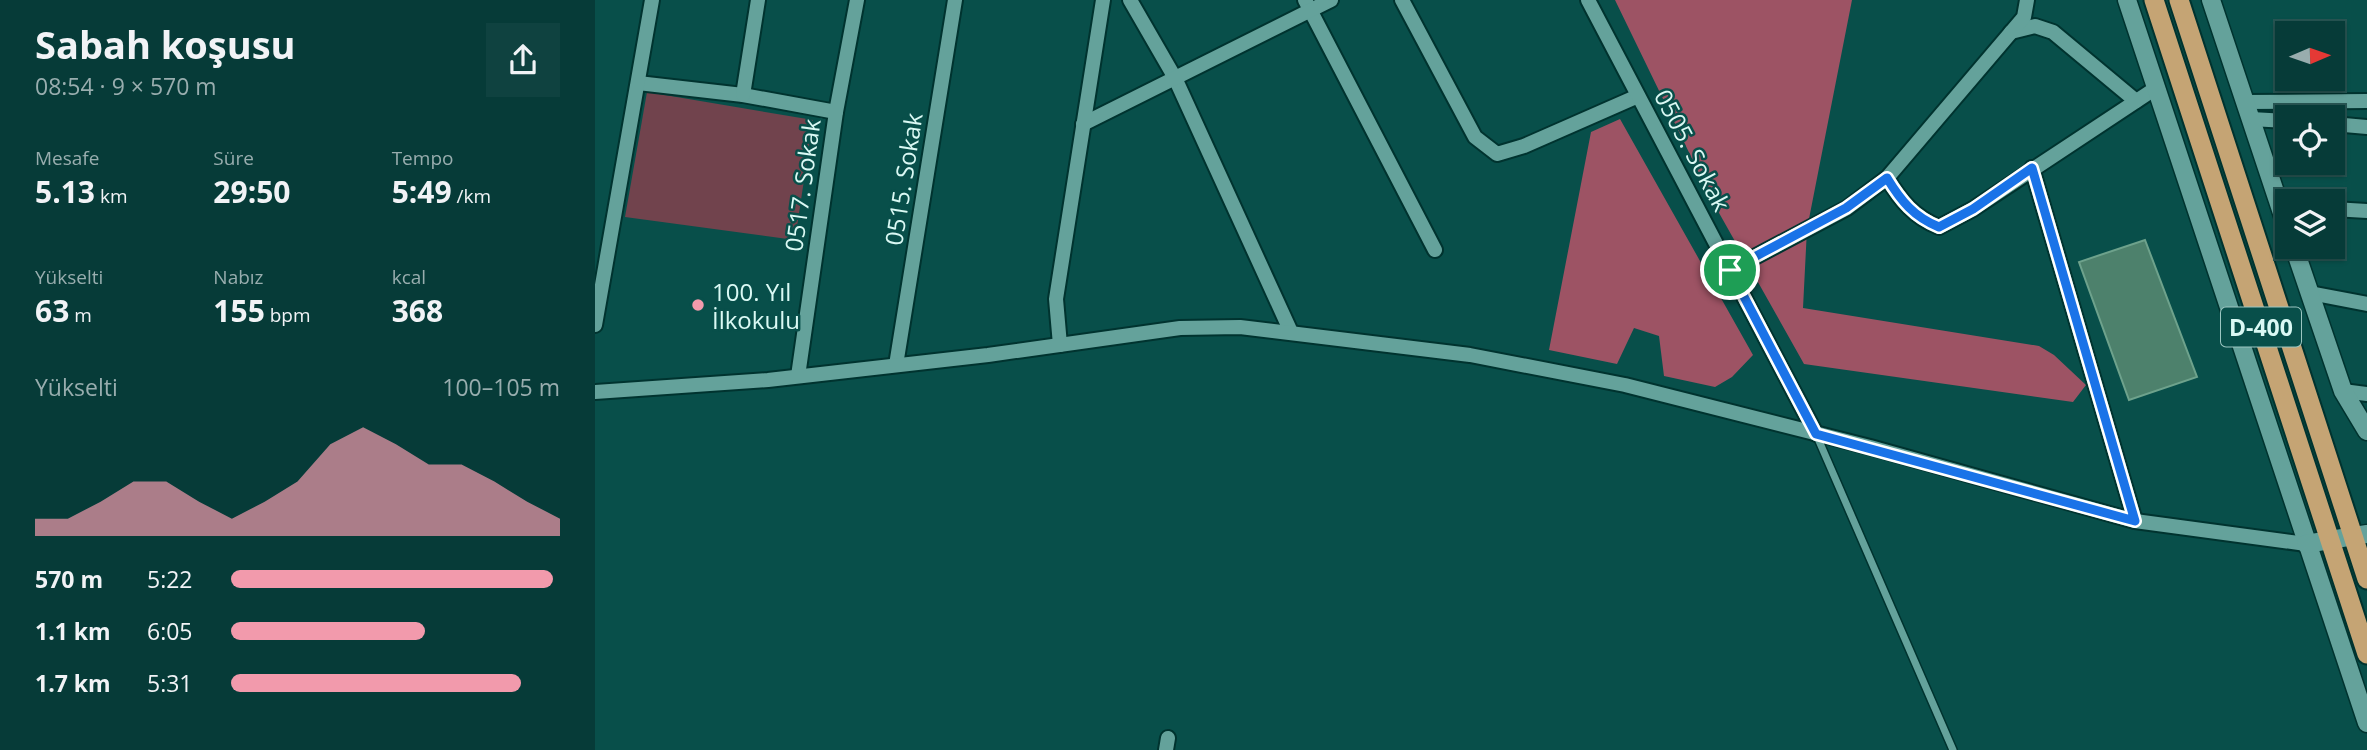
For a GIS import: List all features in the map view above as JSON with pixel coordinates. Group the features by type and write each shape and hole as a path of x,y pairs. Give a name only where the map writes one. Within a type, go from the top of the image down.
{"highway":[{"name":"D-400","path":"2154,0 2367,654"},
{"name":"D-400","path":"2179,0 2360,535 2366,572"}],"street":[{"path":"595,325 652,0"},
{"path":"743,94 758,0"},
{"name":"0517. Sokak","path":"798,376 836,111 857,0"},
{"name":"0515. Sokak","path":"896,365 955,0"},
{"path":"1060,345 1056,299 1103,0"},
{"path":"1130,0 1175,78 1291,332"},
{"path":"1083,124 1175,78 1307,5 1331,0"},
{"path":"1402,0 1475,137 1497,154 1524,146 1638,96"},
{"name":"0505. Sokak","path":"1588,0 1816,434"},
{"path":"1730,270 1846,208 1887,178 2024,17 2027,0"},
{"path":"2127,0 2367,723"},
{"path":"2211,0 2278,189"},
{"path":"1307,5 1435,250"},
{"path":"2011,33 2035,26 2053,32 2136,101"},
{"path":"638,83 743,94 836,111"},
{"path":"1887,178 1902,202 1923,221 1939,227 1973,209 2156,88"},
{"path":"2248,110 2367,101"},
{"path":"2248,110 2275,118"},
{"path":"2345,125 2367,127"},
{"path":"2032,168 2135,521"},
{"path":"2345,210 2367,211"},
{"path":"2298,259 2343,391 2367,431"},
{"path":"2310,293 2367,304"},
{"path":"595,392 798,376 1180,328 1240,327 1470,355 1625,385 2135,521 2306,544 2360,535"},
{"path":"2343,391 2367,394"},
{"path":"2317,576 2340,572 2366,572"}],"lane":[{"path":"1816,434 1953,750"}],"shaded area":[{"path":"1615,0 1852,0 1807,229 1803,308 2039,346 2054,355 2086,385 2073,402 1804,364 1714,204"},
{"path":"647,92 813,120 795,240 625,217"},
{"path":"1620,119 1753,355 1732,377 1715,387 1664,376 1659,336 1634,328 1617,364 1549,350 1591,132"}],"building":[{"path":"2145,240 2197,377 2129,400 2079,262"}],"place":[{"name":"100. Yıl İlkokulu","path":"698,305"}],"route":[{"path":"2032,168 2094,370 2135,521 1816,434 1730,270 1846,208 1887,178 1902,202 1923,221 1939,227 1973,209 2032,168"}]}
